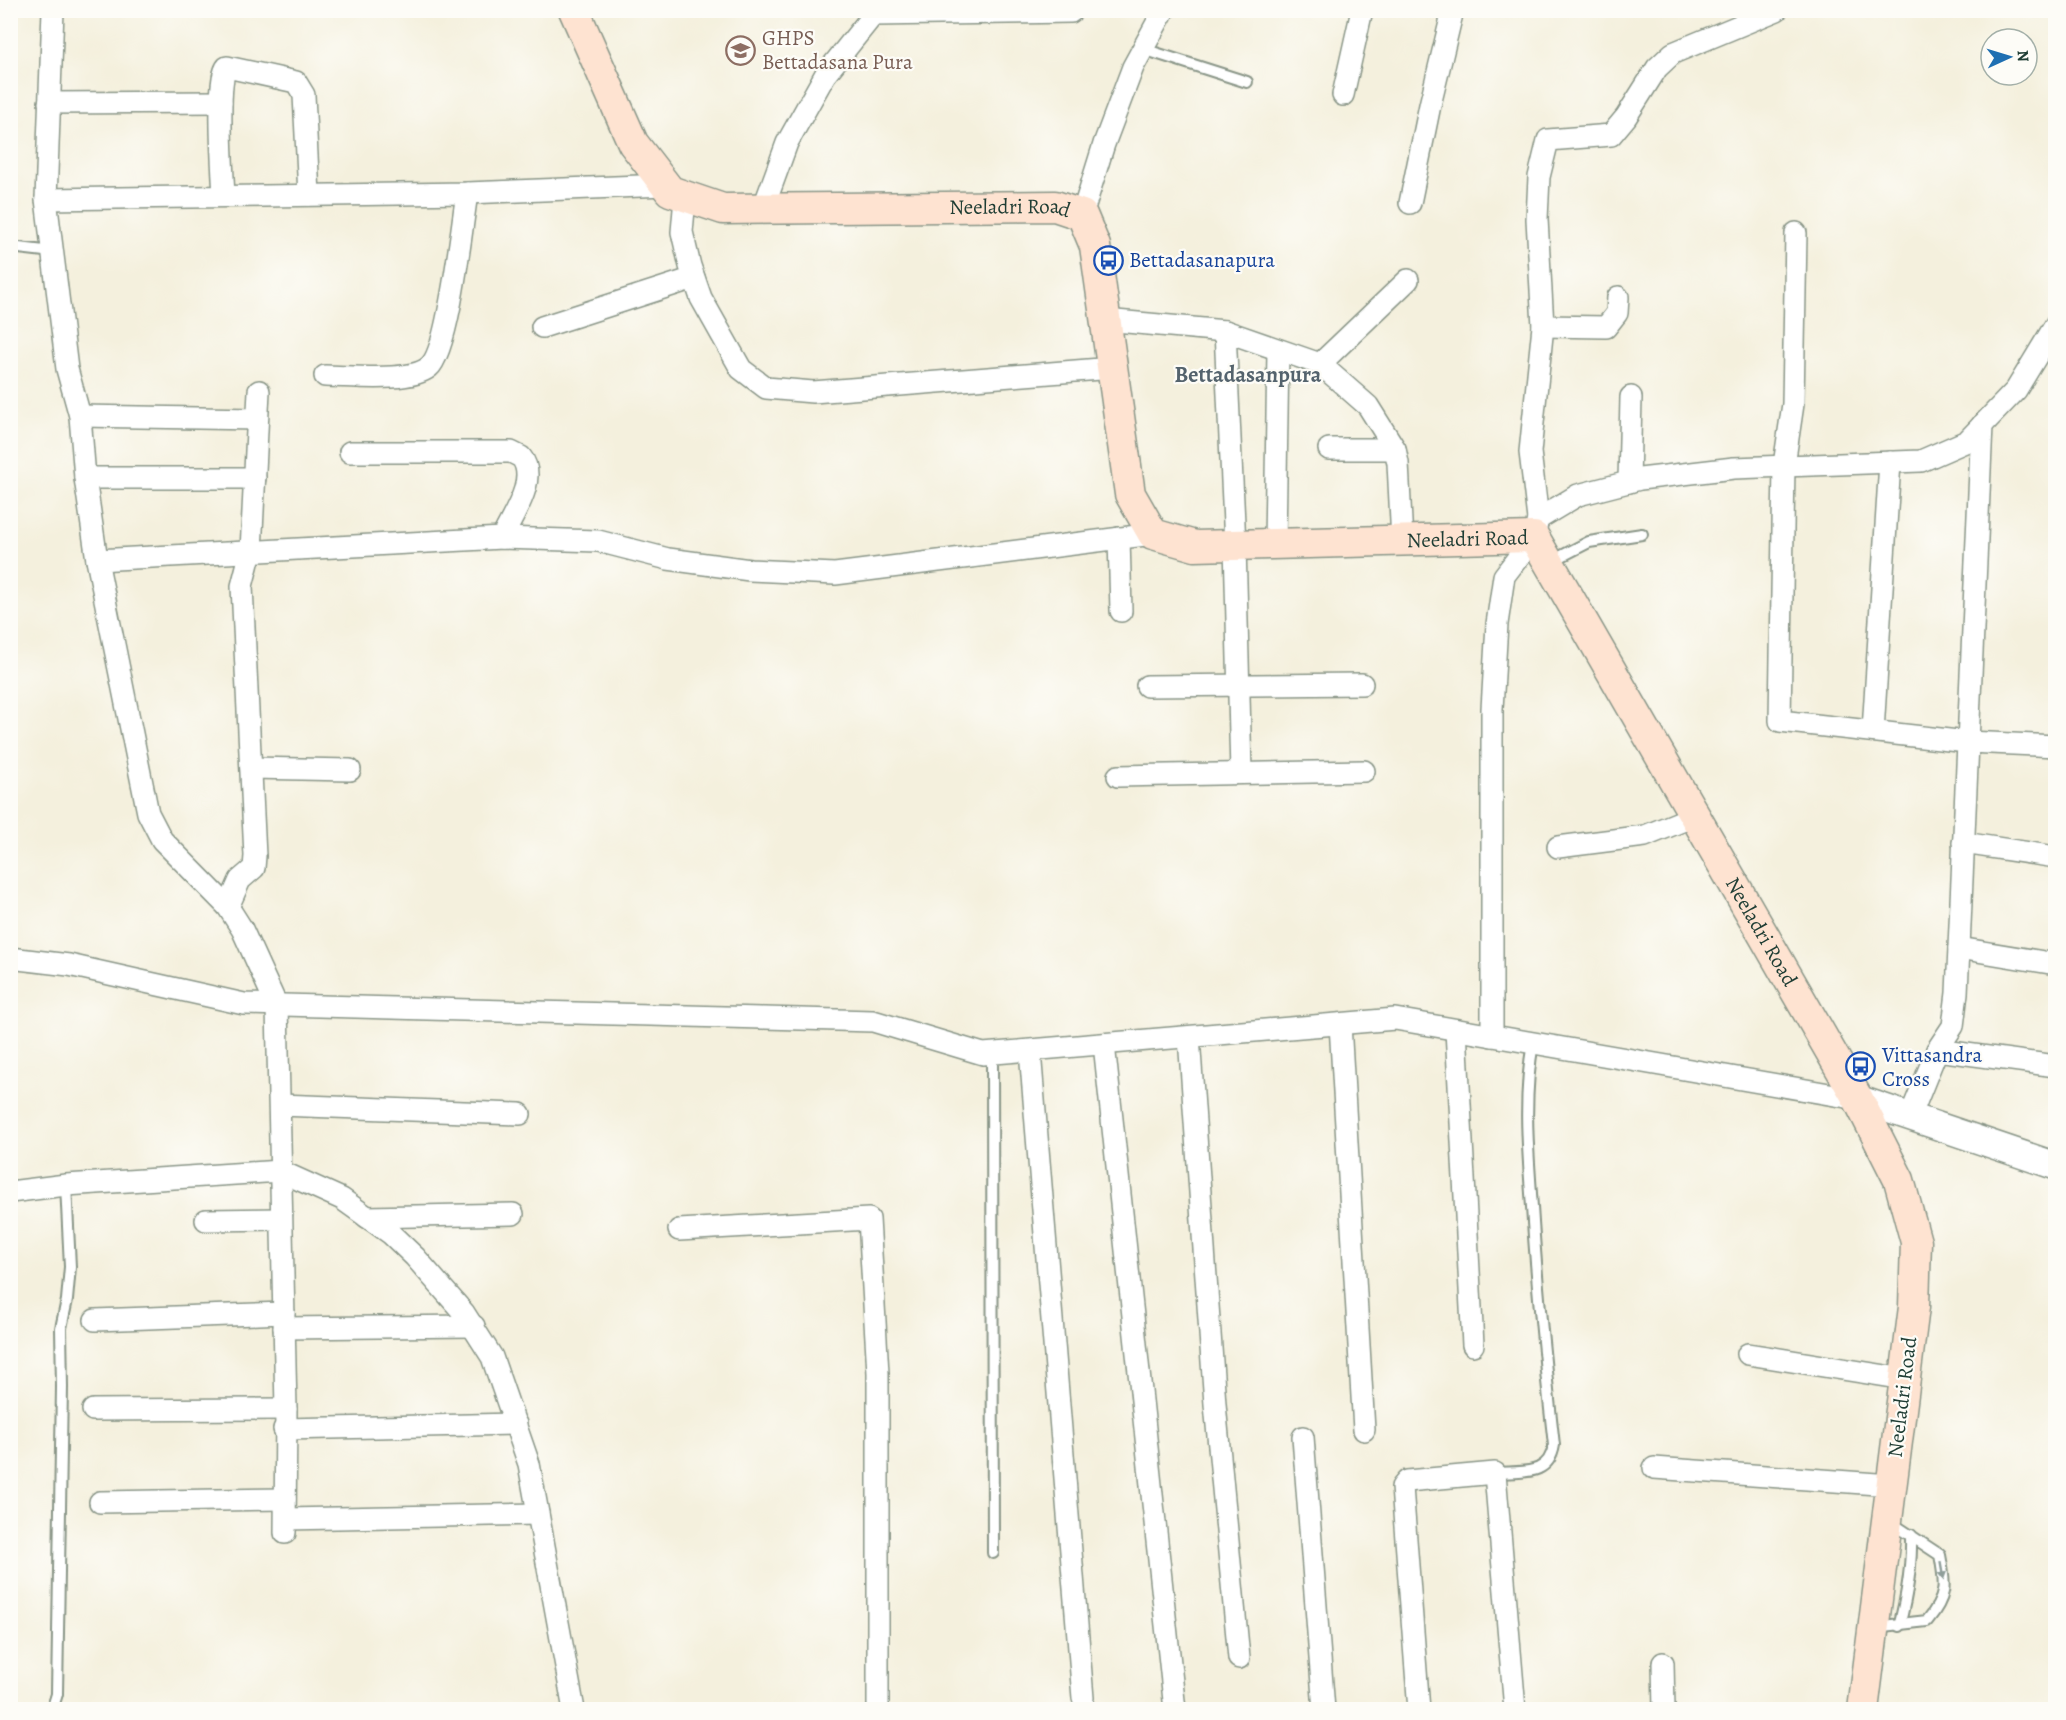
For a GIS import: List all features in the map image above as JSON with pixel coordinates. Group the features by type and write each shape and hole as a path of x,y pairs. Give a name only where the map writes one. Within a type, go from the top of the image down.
{"main road":[{"path":"574,10 633,143 675,192"},
{"name":"Neeladri Road","path":"675,192 723,210 1055,206 1082,215 1095,246 1130,494 1153,534 1195,546 1402,540 1536,528 1549,563 1858,1099 1899,1180 1916,1242 1914,1307 1891,1485 1899,1527 1886,1627 1863,1710"}],"street":[{"path":"53,10 46,199 52,252 67,369 80,416 85,478 97,560 148,813 162,840 228,907 242,929 277,1006 284,1320 285,1517"},
{"path":"1082,215 1104,144 1133,67 1164,10"},
{"path":"1342,94 1362,10"},
{"path":"1410,203 1453,10"},
{"path":"1536,528 1530,452 1543,326 1537,219 1539,177 1548,140 1611,135 1626,117 1657,68 1673,53 1777,10"},
{"path":"763,209 787,143 825,75 875,13 1071,12"},
{"path":"224,196 221,102 222,73 227,67 296,82 304,95 309,195"},
{"path":"49,103 221,102"},
{"path":"46,199 675,192 694,278 713,322 741,369 766,388 813,392 1113,368"},
{"path":"325,376 410,375 429,367 438,352 446,323 467,193"},
{"path":"1796,232 1793,404 1784,465 1780,722 1967,742 2055,747"},
{"path":"542,327 694,278"},
{"path":"1320,364 1408,279"},
{"path":"1543,326 1606,327 1617,313 1618,297"},
{"path":"1105,320 1225,331 1320,364 1368,406 1395,449 1400,474 1402,540"},
{"path":"1492,1036 1492,710 1497,624 1504,576 1536,528 1578,495 1629,482 1734,468 1921,461 1967,441 2016,390 2050,346 2055,324"},
{"path":"1225,331 1235,545 1241,772"},
{"path":"1275,544 1278,350"},
{"path":"228,907 240,880 254,868 242,585 251,551 259,391"},
{"path":"1629,482 1631,397"},
{"path":"80,416 257,418"},
{"path":"1910,1117 1937,1050 1953,1026 1959,948 1982,425"},
{"path":"1329,448 1395,449"},
{"path":"351,453 511,452 520,457 528,473 525,487 502,538"},
{"path":"1873,731 1890,462"},
{"path":"85,478 255,478"},
{"path":"97,560 502,538 598,541 668,559 750,570 835,574 1153,534"},
{"path":"1119,538 1121,611"},
{"path":"1147,686 1362,684"},
{"path":"251,768 350,770"},
{"path":"1118,776 1364,771"},
{"path":"1558,846 1645,836 1694,816"},
{"path":"1963,843 2055,857"},
{"path":"1959,948 2055,964"},
{"path":"10,958 69,965 244,1004 873,1021 983,1054 1395,1019 1858,1099 2055,1166"},
{"path":"1340,1024 1364,1430"},
{"path":"1456,1029 1473,1345"},
{"path":"1189,1037 1215,1404 1239,1658"},
{"path":"1104,1044 1174,1710"},
{"path":"1937,1050 2055,1066"},
{"path":"1030,1051 1083,1698"},
{"path":"280,1105 520,1114"},
{"path":"10,1192 66,1185 280,1171 342,1199 391,1234 415,1257 474,1326 492,1357 529,1464 574,1710"},
{"path":"367,1217 513,1214"},
{"path":"679,1230 869,1219 878,1373 878,1710"},
{"path":"206,1220 280,1220"},
{"path":"95,1320 284,1320 474,1326"},
{"path":"1748,1354 1905,1378"},
{"path":"93,1410 285,1419 516,1424"},
{"path":"1303,1437 1324,1710"},
{"path":"1654,1468 1891,1485"},
{"path":"1419,1710 1402,1487 1407,1481 1495,1473 1515,1710"},
{"path":"100,1502 285,1517 538,1514"},
{"path":"1663,1664 1664,1710"}],"lane":[{"path":"1143,49 1247,82"},
{"path":"10,247 52,252"},
{"path":"1549,563 1589,542 1642,534"},
{"path":"1495,1473 1535,1470 1546,1466 1552,1457 1554,1445 1537,1285 1526,1121 1526,1077 1533,1042"},
{"path":"992,1054 993,1553"},
{"path":"52,1710 57,1694 62,1387 60,1328 67,1300 70,1267 66,1185"},
{"path":"1886,1627 1927,1621 1942,1603 1944,1579 1940,1555 1899,1527"}],"place":[{"name":"GHPS Bettadasana Pura","path":"741,50"},
{"name":"Bettadasanapura","path":"1108,260"},
{"name":"Vittasandra Cross","path":"1861,1067"}],"district":[{"name":"Bettadasanpura","path":"1248,375"}]}
